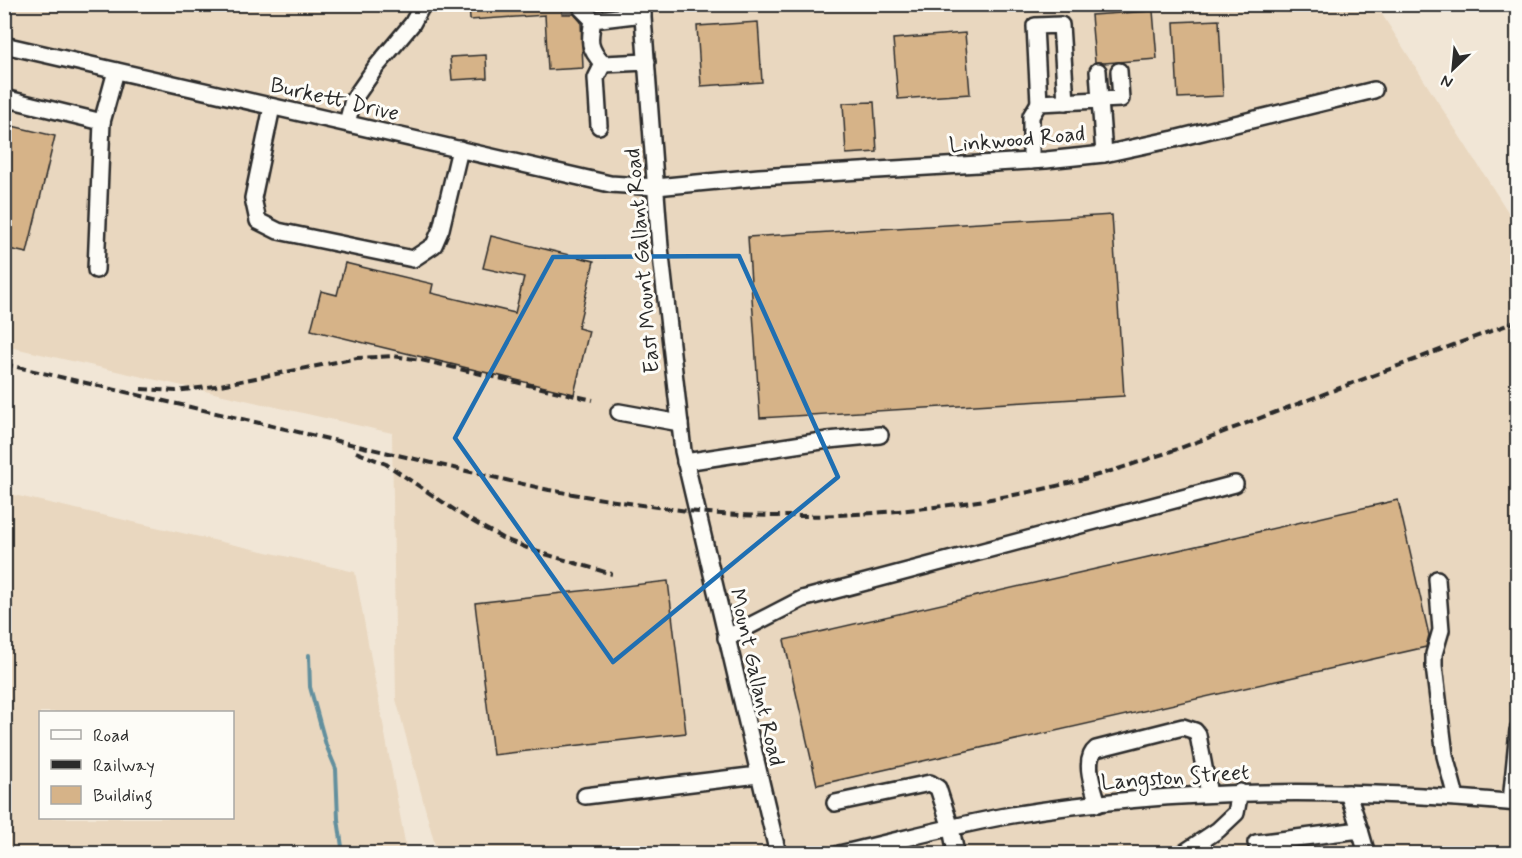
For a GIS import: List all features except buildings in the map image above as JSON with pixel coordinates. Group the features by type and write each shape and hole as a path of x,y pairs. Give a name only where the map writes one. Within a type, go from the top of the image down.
{"street":[{"path":"347,123 353,100 376,67 412,24 423,4"},
{"path":"582,4 582,9 593,20"},
{"path":"643,9 609,11 593,20 589,39 593,54 603,64 647,62"},
{"name":"East Mount Gallant Road","path":"643,9 663,269 685,462 696,511"},
{"path":"1031,162 1031,116 1040,103 1035,26 1061,25 1066,102"},
{"name":"Burkett Drive","path":"4,45 610,184 656,187"},
{"path":"599,126 596,78 603,64"},
{"path":"96,270 102,122 116,71"},
{"path":"1098,71 1104,154"},
{"path":"1040,103 1121,99 1119,71"},
{"name":"Linkwood Road","path":"656,187 759,177 1031,162 1104,154 1374,90"},
{"path":"9,99 102,122"},
{"path":"272,106 253,198 258,221 278,231 413,259 434,246 441,229 460,149"},
{"path":"619,412 680,423"},
{"path":"685,462 828,440 880,435"},
{"path":"726,639 802,599 1235,484"},
{"name":"Mount Gallant Road","path":"696,511 778,854"},
{"path":"1437,579 1441,630 1434,654 1434,666 1445,756 1456,797"},
{"path":"1098,804 1090,768 1089,759 1092,752 1096,749 1183,727 1195,731 1198,735 1209,794"},
{"path":"1514,802 1518,730"},
{"path":"585,796 758,775"},
{"path":"835,803 930,783 938,788 951,828 956,854"},
{"path":"1182,854 1218,830 1236,813 1240,792"},
{"path":"1348,793 1367,854"},
{"name":"Langston Street","path":"839,854 1011,815 1209,794 1348,793 1456,797 1514,802"},
{"path":"1256,843 1360,830"}],"highlighted area":[{"path":"739,256 838,477 613,662 455,438 553,257"}],"shaded area":[{"path":"5,5 1376,5 1517,226 1517,853 437,853 396,699 392,433 5,346"},
{"path":"5,493 355,572 407,853 5,853"}],"waterway":[{"path":"1496,4 1518,12"},
{"path":"309,655 310,687 326,745 336,769 338,819 343,854"}],"railway":[{"path":"4,364 549,490 708,513 825,516 980,501 1051,487 1114,470 1518,321"},
{"path":"141,389 176,391 215,386 357,358 393,356 421,360 593,400"},
{"path":"356,452 386,464 465,517 502,538 535,551 612,574"}]}
